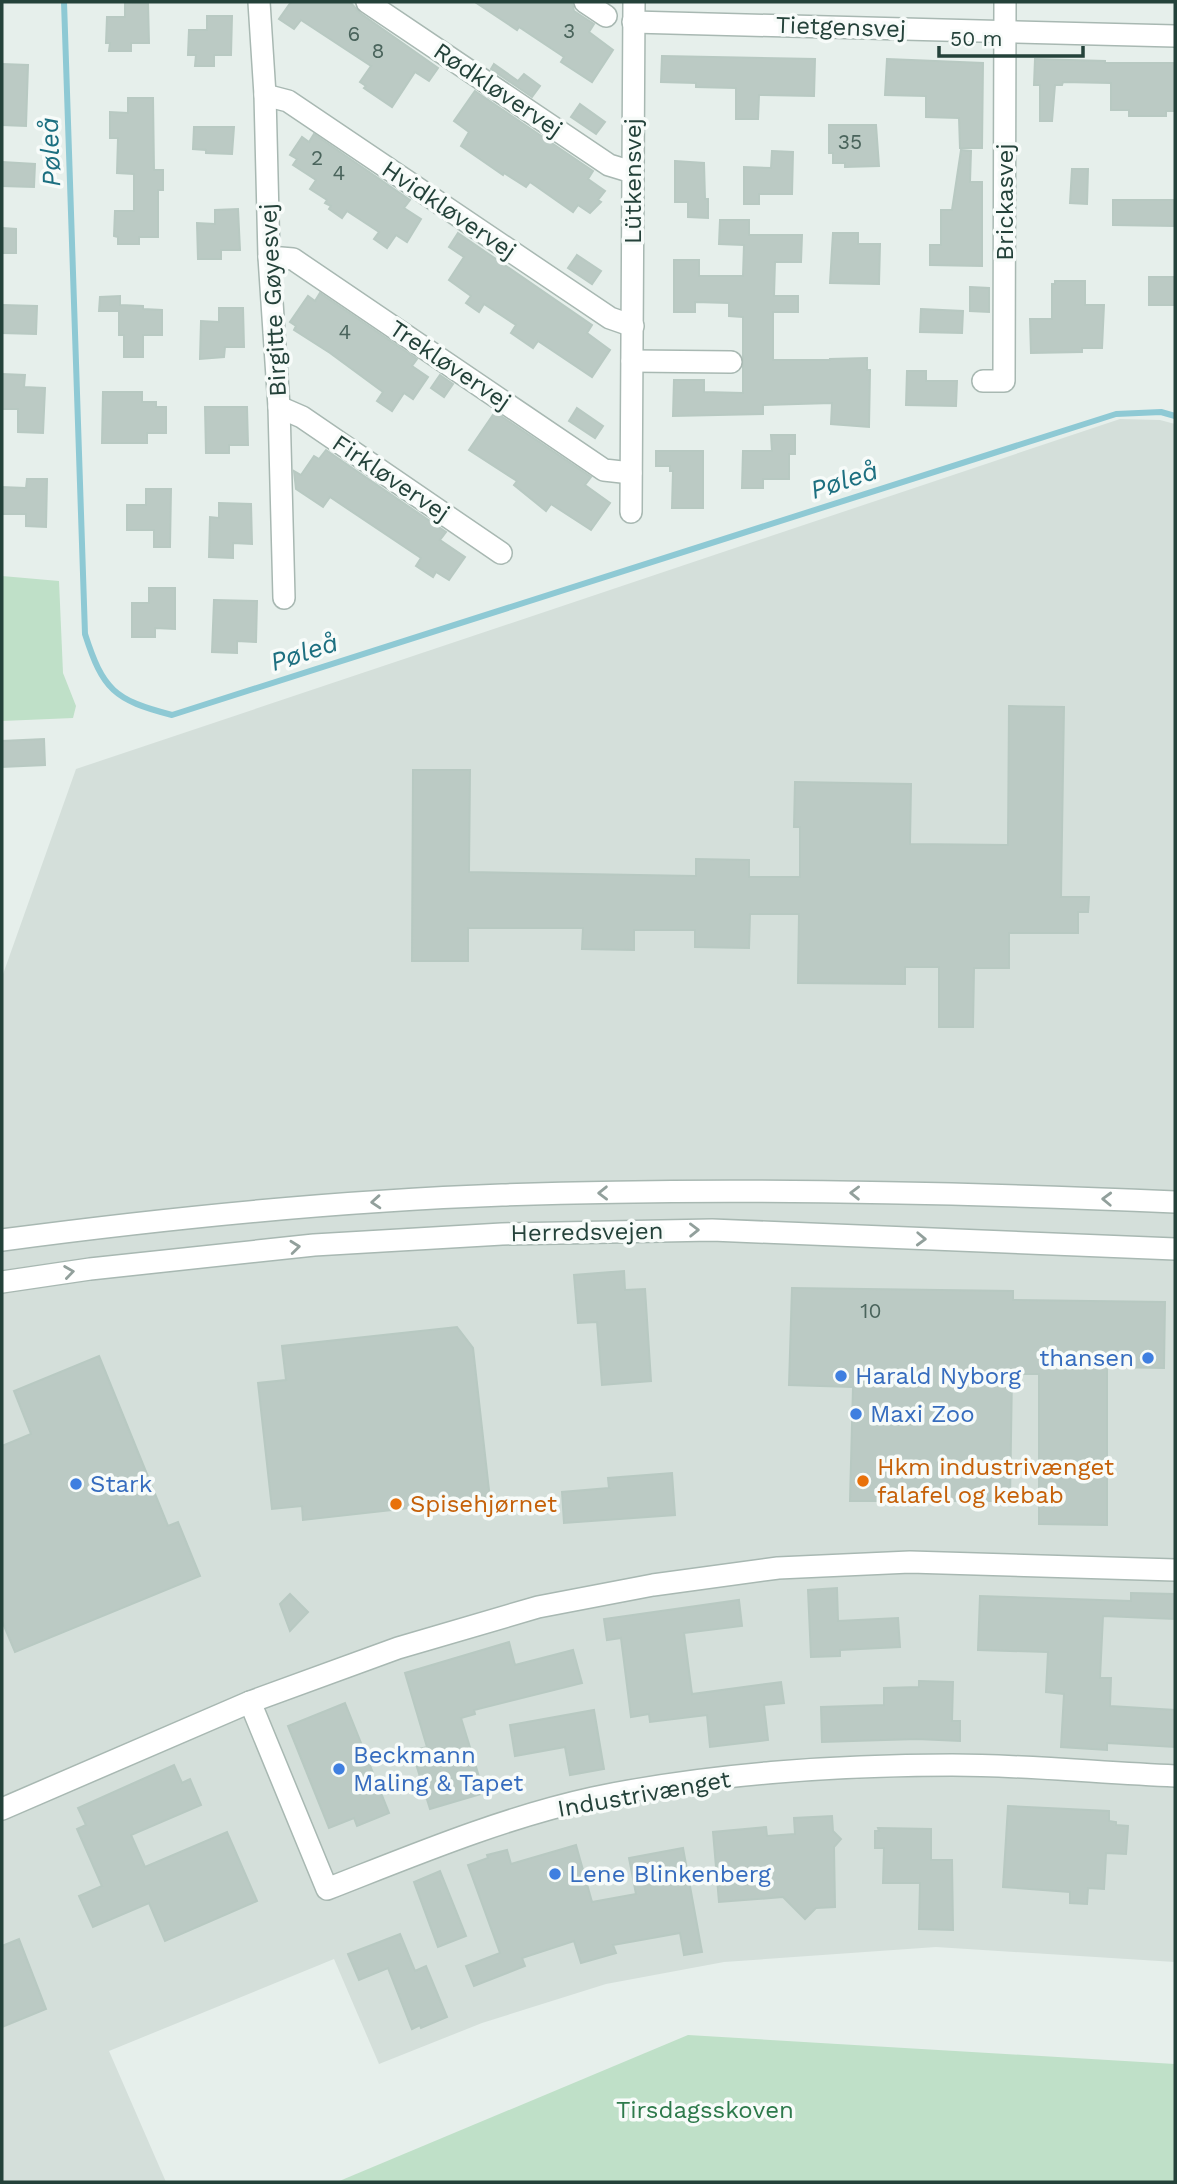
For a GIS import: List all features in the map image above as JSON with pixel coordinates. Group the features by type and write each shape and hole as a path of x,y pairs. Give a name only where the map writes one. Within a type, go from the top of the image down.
{"street":[{"name":"Birgitte Gøyesvej","path":"259,2 265,95 269,257 279,407 284,598"},
{"name":"Rødkløvervej","path":"366,2 609,165 632,172"},
{"path":"585,2 606,16"},
{"name":"Brickasvej","path":"983,381 1004,381 1006,2"},
{"name":"Lütkensvej","path":"631,512 633,12"},
{"name":"Tietgensvej","path":"633,12 1005,32 1175,36"},
{"name":"Hvidkløvervej","path":"265,95 288,101 610,318 633,326"},
{"name":"Trekløvervej","path":"269,257 293,259 604,470 631,473"},
{"path":"632,361 731,362"},
{"name":"Firkløvervej","path":"279,407 302,417 501,552"},
{"name":"Herredsvejen","path":"2,1240 262,1210 500,1195 695,1191 944,1193 1175,1202"},
{"name":"Herredsvejen","path":"2,1282 90,1269 314,1245 502,1234 712,1230 1175,1249"},
{"path":"2,1809 250,1702 398,1648 538,1607 653,1585 778,1569 910,1562 1175,1570"},
{"name":"Industrivænget","path":"250,1702 327,1889 484,1830 592,1798 695,1781 825,1770 953,1765 1175,1776"}],"shaded area":[{"path":"1120,419 1160,420 1175,424 1175,1962 936,1947 724,1962 606,1984 482,2023 379,2064 334,1959 109,2051 166,2182 2,2182 2,977 76,769"}],"green space":[{"path":"2,576 59,581 63,673 76,706 73,718 2,721"},
{"name":"Tirsdagsskoven","path":"688,2035 1175,2064 1175,2182 337,2182"}],"building":[{"path":"125,2 148,3 149,43 131,43 131,51 109,51 110,43 106,43 107,17 125,17"},
{"path":"291,2 350,2 360,13 438,68 429,81 415,72 392,107 364,88 366,86 360,82 371,66 301,20 294,29 279,19"},
{"path":"475,2 572,2 574,11 594,24 589,32 613,50 592,82 561,62 564,57"},
{"path":"207,16 232,16 231,55 214,55 214,66 195,66 196,55 188,55 189,30 207,30"},
{"path":"662,56 815,59 814,96 759,95 758,119 736,119 736,88 696,87 696,83 661,82"},
{"path":"887,59 983,63 982,148 960,148 959,118 926,117 926,96 885,95"},
{"path":"1035,59 1175,63 1175,111 1166,111 1166,116 1129,116 1129,110 1111,110 1111,83 1063,82 1062,85 1055,85 1052,121 1040,121 1040,85 1034,85"},
{"path":"2,64 28,65 26,126 2,125"},
{"path":"494,64 518,81 524,74 540,86 532,97 491,69"},
{"path":"475,91 593,171 588,179 605,191 598,200 601,202 590,213 578,205 573,212 530,182 526,187 504,173 503,175 461,146 469,132 454,121"},
{"path":"128,98 153,98 154,170 163,170 163,190 158,190 158,237 139,237 139,244 118,244 118,237 114,236 115,211 134,211 134,174 117,173 118,138 110,138 110,112 128,113"},
{"path":"580,104 605,122 596,134 571,117"},
{"path":"829,125 876,125 879,166 845,167 845,163 833,163 833,153 829,153"},
{"path":"194,127 234,127 232,154 206,153 206,150 193,149"},
{"path":"314,134 410,200 404,208 421,219 407,242 396,235 387,248 374,239 379,232 347,211 342,218 329,209 331,206 325,203 327,200 310,189 316,180 293,165 297,159 290,155 302,137 309,142"},
{"path":"961,150 971,151 970,182 982,182 982,266 930,265 930,245 941,245 941,210 952,210"},
{"path":"772,151 793,152 792,194 759,194 759,204 744,204 744,167 771,168"},
{"path":"675,161 704,163 708,218 688,217 688,202 675,202"},
{"path":"2,162 35,164 34,187 2,186"},
{"path":"1072,169 1088,169 1087,204 1070,203"},
{"path":"1113,200 1174,200 1174,226 1113,225"},
{"path":"238,209 240,250 221,250 221,259 198,259 197,223 215,224 215,210"},
{"path":"720,220 749,220 749,235 802,235 801,262 775,262 774,296 798,296 798,312 773,312 773,360 867,358 867,370 870,370 869,427 831,424 832,403 763,405 763,414 673,416 674,380 704,380 704,392 743,393 743,317 729,316 729,303 695,302 695,312 674,312 674,260 699,260 699,276 743,276 744,245 719,244"},
{"path":"2,228 16,229 16,253 2,253"},
{"path":"458,233 592,325 587,333 610,350 592,377 538,341 533,348 511,333 516,325 484,304 479,312 466,303 471,296 449,280 464,257 449,247"},
{"path":"833,233 858,233 858,244 880,244 879,284 830,283"},
{"path":"577,255 601,271 592,284 568,268"},
{"path":"1149,277 1175,277 1175,305 1149,305"},
{"path":"1055,281 1085,281 1085,305 1104,305 1102,348 1082,348 1082,352 1031,353 1030,319 1052,319 1052,284 1055,284"},
{"path":"970,287 989,288 989,312 970,311"},
{"path":"320,293 417,359 412,366 428,377 413,399 404,393 392,411 377,401 383,392 294,330 296,326 290,322 308,296 315,301"},
{"path":"120,296 120,305 162,310 162,335 143,335 143,357 124,357 124,335 119,335 119,311 99,311 100,297"},
{"path":"2,305 37,306 36,334 2,333"},
{"path":"219,308 243,308 244,347 225,347 224,357 200,359 201,321 219,322"},
{"path":"921,309 963,311 962,333 920,332"},
{"path":"907,371 926,371 926,381 957,381 956,406 906,405"},
{"path":"2,374 25,375 24,387 45,388 43,433 18,432 18,409 2,409"},
{"path":"440,375 453,384 444,397 431,388"},
{"path":"103,392 142,392 142,402 156,402 156,407 166,407 166,433 147,433 147,443 102,443"},
{"path":"205,407 247,407 248,445 229,445 229,453 206,453"},
{"path":"577,408 603,426 595,438 569,421"},
{"path":"495,412 591,477 585,485 610,503 591,530 551,504 546,511 514,485 517,481 469,450"},
{"path":"771,435 795,435 795,454 789,454 789,479 763,479 763,488 742,488 743,451 772,451"},
{"path":"326,450 446,532 440,540 465,557 449,580 436,572 433,577 416,566 421,558 330,497 323,507 296,489 294,471 301,475 314,456 319,459"},
{"path":"656,451 703,451 703,508 672,508 673,471 670,471 670,466 656,466"},
{"path":"27,479 47,479 46,527 26,526 26,514 2,514 2,487 26,488"},
{"path":"146,489 171,489 170,547 154,547 154,530 127,530 127,505 146,505"},
{"path":"219,503 251,504 252,544 233,543 233,558 209,557 210,517 219,518"},
{"path":"149,588 175,588 175,629 155,628 155,637 132,637 132,603 149,603"},
{"path":"214,600 257,601 256,642 237,641 237,653 212,652"},
{"path":"1009,706 1064,707 1061,897 1089,897 1088,912 1078,912 1078,933 1009,933 1009,968 974,968 973,1027 939,1027 939,967 905,967 905,984 798,983 799,914 750,914 749,948 695,947 695,930 634,930 634,950 582,949 583,928 468,928 468,961 412,961 413,770 470,770 469,872 696,876 696,859 749,860 749,877 800,877 800,827 794,827 795,782 911,784 910,844 1008,845"},
{"path":"44,739 45,765 2,767 2,741"},
{"path":"624,1271 625,1290 645,1289 651,1381 602,1385 597,1322 578,1323 574,1275"},
{"path":"792,1288 1013,1291 1013,1300 1165,1302 1164,1368 1107,1367 1107,1525 1039,1524 1039,1374 1012,1374 1010,1501 850,1501 853,1387 789,1385"},
{"path":"457,1327 473,1348 490,1499 303,1520 302,1506 272,1509 258,1383 286,1380 282,1346"},
{"name":"Stark","path":"99,1356 168,1526 178,1522 200,1576 15,1652 2,1621 2,1446 31,1434 14,1391"},
{"path":"672,1473 675,1515 564,1523 562,1492 609,1488 608,1478"},
{"path":"837,1588 838,1621 898,1618 900,1647 840,1650 840,1656 811,1657 808,1590"},
{"path":"1131,1593 1175,1594 1175,1619 1103,1616 1100,1678 1111,1678 1110,1706 1175,1710 1175,1747 1107,1743 1107,1750 1061,1747 1064,1694 1046,1692 1048,1652 978,1650 980,1596 1131,1601"},
{"path":"290,1594 308,1612 290,1631 280,1604"},
{"path":"739,1600 742,1626 684,1633 692,1694 781,1682 784,1703 764,1705 768,1740 710,1747 707,1715 650,1722 649,1714 631,1717 621,1638 607,1640 604,1619"},
{"path":"509,1642 515,1665 573,1650 582,1683 474,1710 475,1714 461,1718 484,1793 430,1809 412,1751 427,1747 405,1673"},
{"path":"919,1681 953,1682 952,1721 960,1721 960,1741 917,1739 822,1742 821,1707 884,1705 884,1688 919,1687"},
{"name":"Beckmann Maling & Tapet","path":"345,1703 389,1813 357,1826 354,1818 329,1828 288,1726"},
{"path":"594,1710 604,1769 570,1775 565,1747 515,1756 510,1725"},
{"path":"174,1765 182,1783 190,1779 201,1805 131,1835 145,1867 227,1832 257,1901 165,1941 149,1903 93,1927 79,1896 102,1886 77,1829 86,1825 78,1808"},
{"path":"1008,1806 1109,1811 1109,1821 1128,1826 1126,1854 1106,1853 1104,1889 1088,1888 1087,1904 1070,1903 1070,1892 1003,1887"},
{"path":"832,1816 833,1831 841,1839 834,1847 835,1907 816,1908 805,1919 783,1897 719,1902 713,1832 766,1827 767,1836 795,1834 794,1818"},
{"path":"878,1828 931,1829 931,1860 952,1860 953,1930 919,1929 920,1883 883,1883 884,1848 875,1848 875,1831 879,1831"},
{"path":"576,1845 592,1902 636,1894 629,1858 683,1848 702,1952 684,1955 680,1933 613,1945 616,1953 581,1963 574,1941 522,1958 525,1966 474,1986 466,1966 500,1953 468,1865 488,1858 487,1855 507,1850 511,1864"},
{"path":"440,1871 466,1936 438,1947 414,1882"},
{"path":"400,1934 415,1971 426,1966 447,2017 421,2028 420,2025 412,2029 388,1968 359,1980 348,1954"},
{"path":"19,1939 46,2009 2,2027 2,1946"}],"waterway":[{"name":"Pøleå","path":"64,2 85,634 105,680 124,698 152,710 172,715 1116,414 1161,412 1175,416"}],"place":[{"name":"thansen","path":"1148,1358"},
{"name":"Harald Nyborg","path":"841,1376"},
{"name":"Maxi Zoo","path":"856,1414"},
{"name":"Hkm industrivænget falafel og kebab","path":"863,1481"},
{"name":"Stark","path":"76,1484"},
{"name":"Spisehjørnet","path":"396,1504"},
{"name":"Beckmann Maling & Tapet","path":"339,1769"},
{"name":"Lene Blinkenberg","path":"555,1874"}]}
